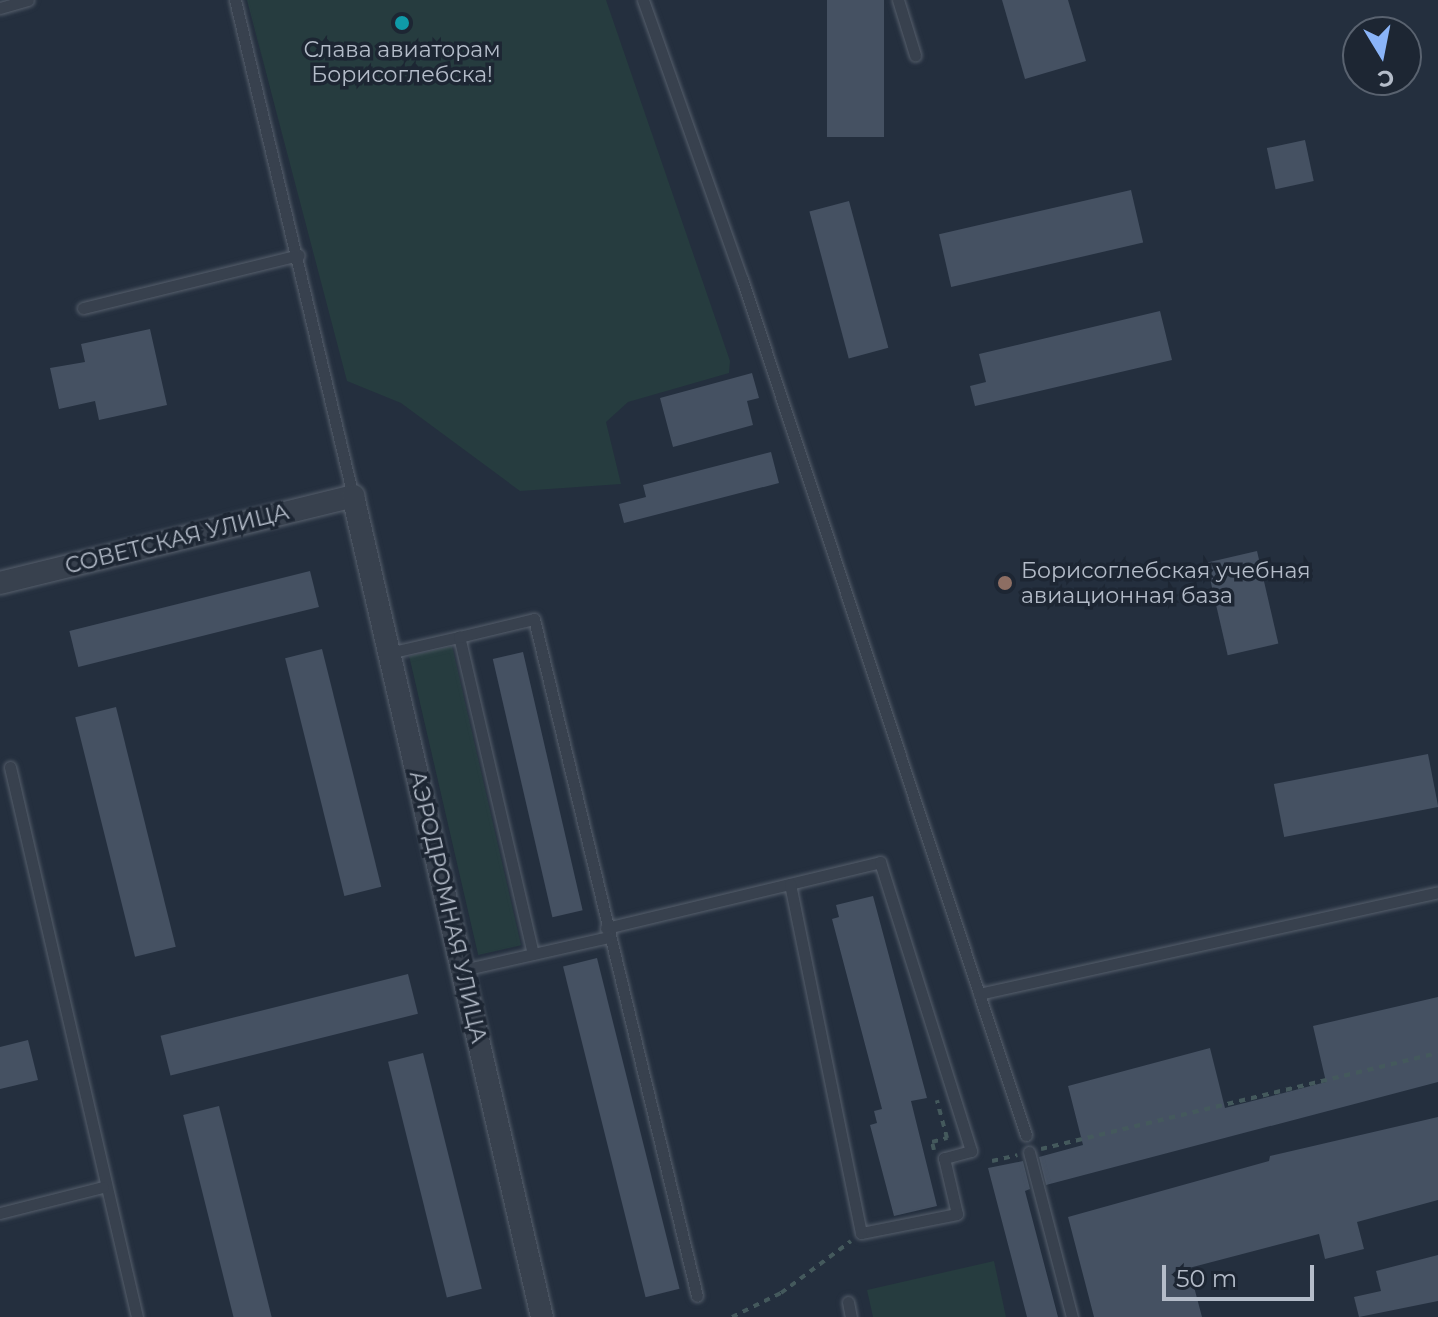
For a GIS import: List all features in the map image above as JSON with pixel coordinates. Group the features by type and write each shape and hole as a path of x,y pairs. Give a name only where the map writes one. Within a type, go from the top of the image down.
{"street":[{"name":"СОВЕТСКАЯ УЛИЦА","path":"0,583 353,496"},
{"name":"АЭРОДРОМНАЯ УЛИЦА","path":"353,496 542,1317"}],"lane":[{"path":"0,8 28,0"},
{"path":"235,0 299,255 353,496"},
{"path":"643,0 1026,1135"},
{"path":"898,0 915,55"},
{"path":"83,308 299,255"},
{"path":"389,653 534,619 607,933 697,1296"},
{"path":"459,637 533,954"},
{"path":"10,767 103,1187 137,1317"},
{"path":"463,970 533,954 790,884 880,862 971,1151 944,1158 957,1214 861,1233 790,884"},
{"path":"979,994 1438,892"},
{"path":"1029,1152 1072,1317"},
{"path":"0,1213 103,1187"},
{"path":"848,1302 851,1317"}],"path":[{"path":"992,1161 1438,1053"},
{"path":"935,1094 947,1138 932,1142 935,1155"},
{"path":"732,1317 781,1293 861,1233"}],"green space":[{"path":"247,0 606,0 730,361 729,373 628,402 606,422 621,484 520,491 401,403 347,381"},
{"path":"452,646 521,945 478,955 409,656"},
{"path":"994,1261 1006,1317 873,1317 867,1290"}],"building":[{"path":"827,0 884,0 884,137 827,137"},
{"path":"1002,0 1068,0 1086,61 1025,79"},
{"path":"1305,140 1314,181 1276,189 1267,148"},
{"path":"1131,190 1143,243 951,287 939,234"},
{"path":"849,201 888,348 849,358 809,212"},
{"path":"1160,311 1172,360 975,406 970,386 986,382 979,354"},
{"path":"150,329 167,405 99,420 95,401 59,409 50,368 85,362 81,344"},
{"path":"752,373 759,398 747,401 753,425 673,447 660,398"},
{"path":"771,452 779,483 624,523 619,504 646,497 643,485"},
{"path":"1257,551 1278,644 1228,655 1206,563"},
{"path":"310,571 319,607 78,667 69,631"},
{"path":"322,649 381,887 344,896 285,658"},
{"path":"523,652 583,910 552,917 493,659"},
{"path":"116,707 176,947 135,957 75,717"},
{"path":"1428,754 1438,807 1284,837 1274,784"},
{"path":"873,896 927,1098 911,1101 937,1206 894,1216 870,1125 877,1123 874,1111 882,1109 832,919 839,917 836,905"},
{"path":"597,958 679,1289 646,1297 563,966"},
{"path":"408,974 418,1014 170,1075 161,1036"},
{"path":"1438,997 1438,1082 1046,1185 1039,1157 1083,1145 1068,1086 1210,1048 1225,1108 1326,1082 1313,1026"},
{"path":"28,1040 38,1080 0,1089 0,1047"},
{"path":"423,1053 482,1289 447,1297 388,1062"},
{"path":"219,1106 272,1317 233,1317 183,1115"},
{"path":"1438,1117 1438,1200 1357,1222 1364,1249 1325,1259 1319,1234 1189,1268 1202,1317 1094,1317 1068,1217 1269,1161 1270,1156"},
{"path":"1023,1161 1030,1189 1025,1191 1058,1317 1027,1317 988,1168"},
{"path":"1438,1255 1438,1301 1359,1317 1354,1297 1381,1291 1376,1271"}],"place":[{"name":"Слава авиаторам Борисоглебска!","path":"402,23"},
{"name":"Борисоглебская учебная авиационная база","path":"1005,583"}]}
